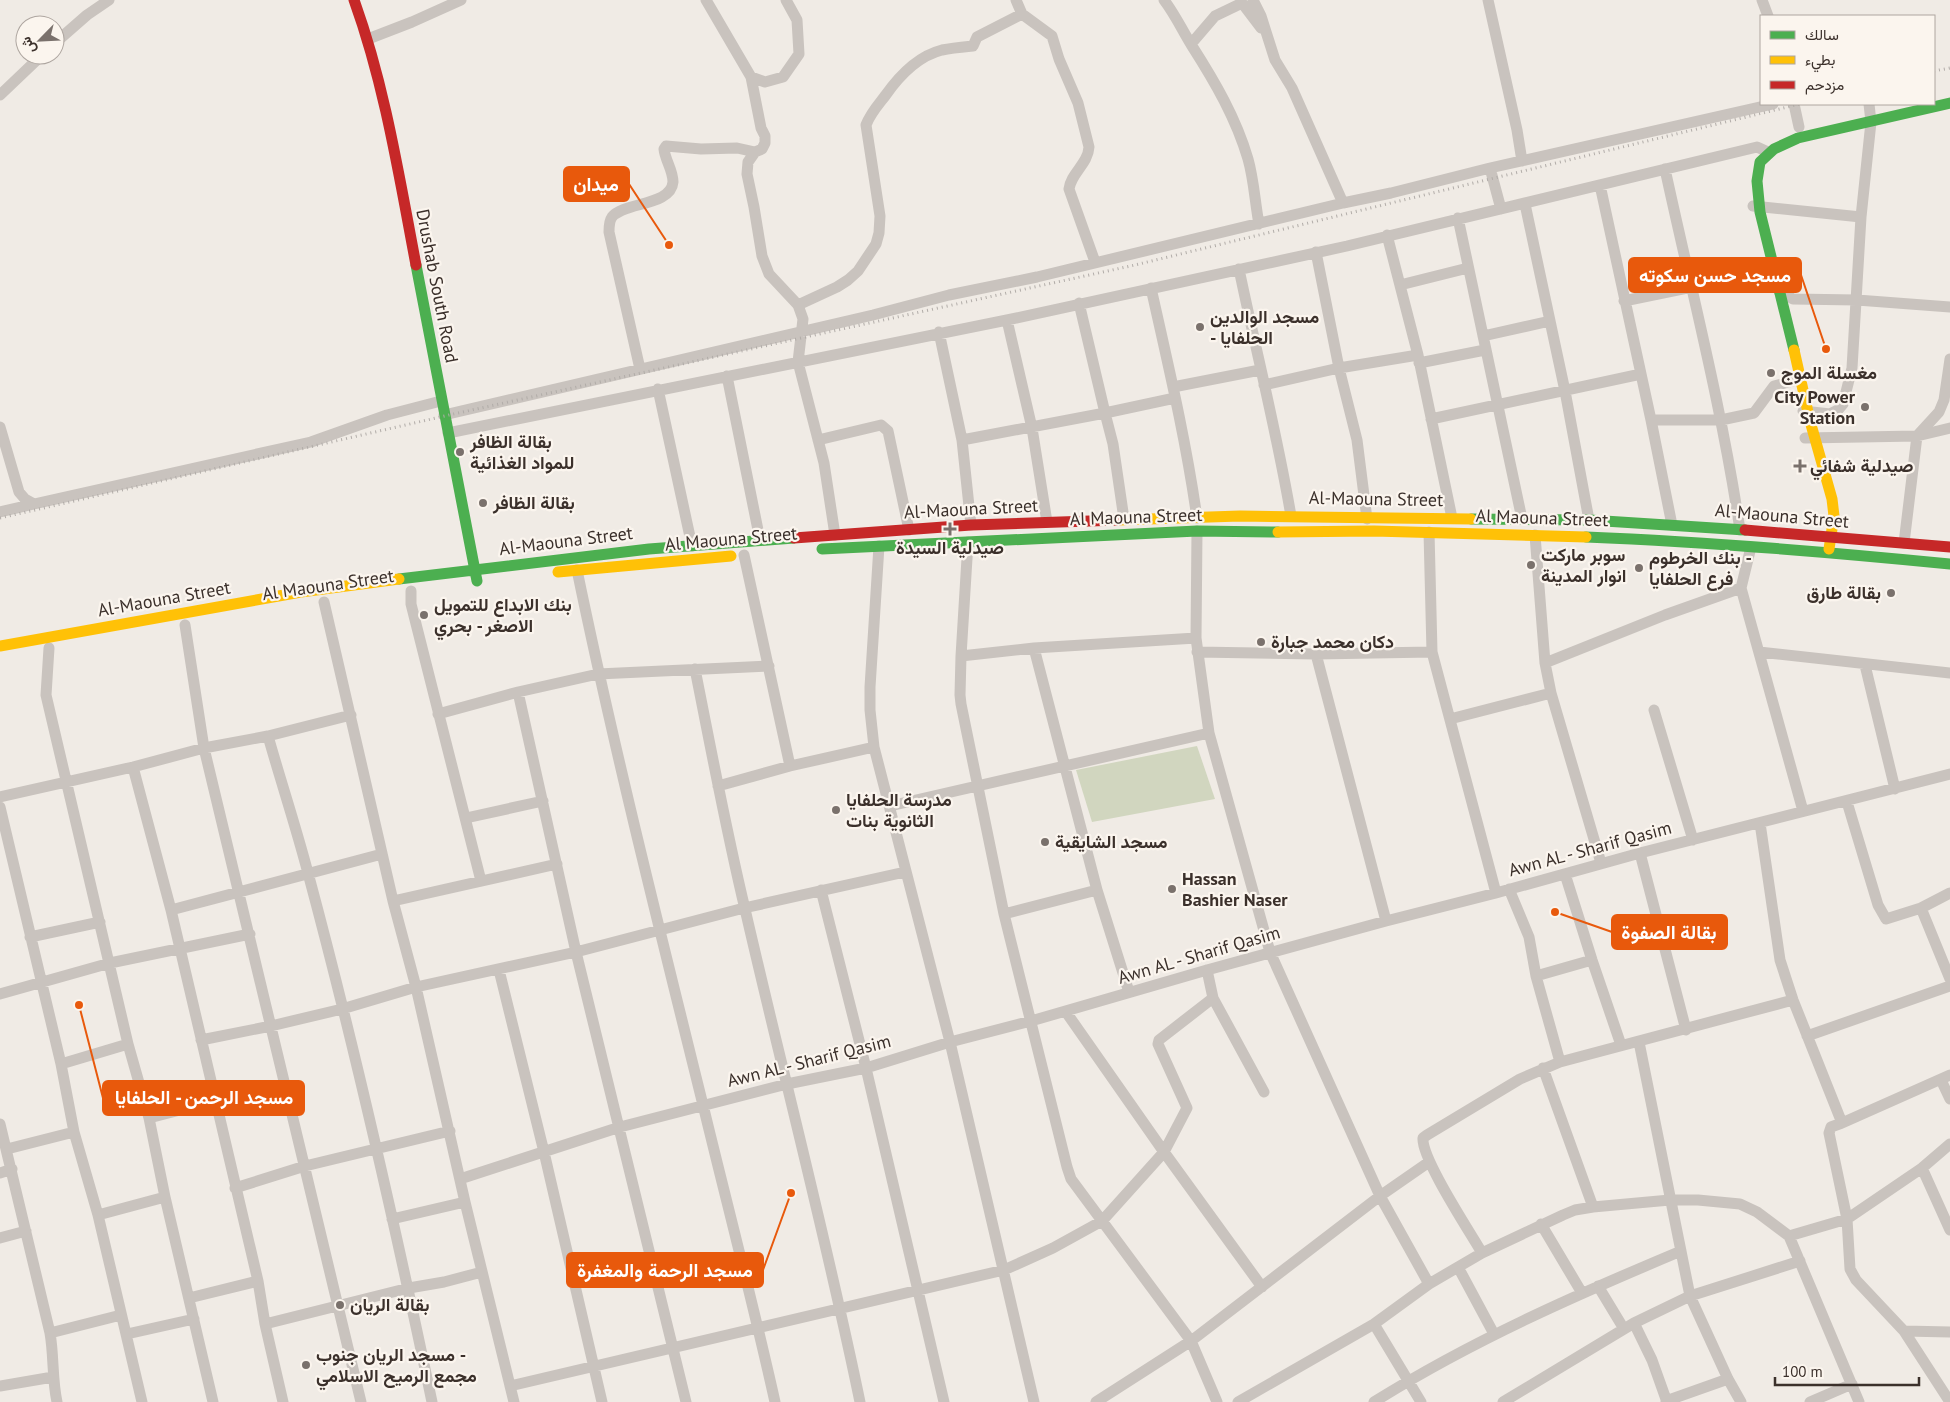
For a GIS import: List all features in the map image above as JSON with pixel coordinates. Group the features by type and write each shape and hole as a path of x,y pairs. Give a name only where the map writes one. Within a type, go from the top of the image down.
{"main road":[{"name":"Drushab South Road","path":"354,0 368,40 387,115 477,581"},
{"path":"1935,99 1950,95"},
{"path":"1935,105 1950,103"},
{"path":"1787,130 1906,105"},
{"path":"1817,490 1810,438 1804,411 1777,291 1746,174 1750,158 1763,146 1776,146 1870,113 1934,105"},
{"path":"1810,438 1832,501 1834,515 1829,537 1829,552"},
{"name":"Al-Maouna Street","path":"0,646 301,592 575,556 760,540 971,525 1124,519 1291,516 1367,519 1589,520 1740,530 1817,531 1829,537 1950,547"},
{"name":"Al Maouna Street","path":"806,550 1197,531 1429,532 1674,541 1829,552 1950,564"},
{"path":"1813,551 1817,531"},
{"name":"Al Maouna Street","path":"549,573 748,554"},
{"path":"456,584 501,578"},
{"path":"0,658 180,626"}],"street":[{"path":"65,34 108,0"},
{"path":"368,40 461,0"},
{"path":"640,369 609,232 609,223 612,216 663,196 670,190 673,183 672,172 664,153 666,146 701,149 737,148 755,152 762,150 765,143 765,136 761,128 750,77 706,0"},
{"path":"750,77 765,82 783,77 799,54 797,20 786,0"},
{"path":"1016,0 1022,14 1052,36 1059,59 1078,103 1089,154 1070,182 1069,189 1095,262"},
{"path":"1164,0 1179,20 1237,127 1248,160 1259,224"},
{"path":"1253,0 1275,60 1292,88 1343,203"},
{"path":"1488,0 1517,130 1522,161"},
{"path":"1762,0 1768,15"},
{"path":"1191,44 1215,16 1242,2 1268,37"},
{"path":"798,305 848,280 858,271 876,244 880,216 866,125 868,118 892,86 906,70 924,58 941,50 973,46 977,37 1022,14"},
{"path":"0,95 32,65"},
{"path":"444,415 1343,203 1391,194 1490,168 1768,105"},
{"path":"1794,105 1799,127"},
{"path":"1804,411 1830,414 1838,410 1843,404 1852,368 1861,217 1870,113"},
{"path":"448,432 939,332 1007,320 1316,252 1763,146"},
{"path":"755,152 748,162 746,174 754,206 762,256 769,274 798,305 803,319 798,362 824,463 835,535"},
{"path":"1490,168 1501,209"},
{"path":"1665,169 1721,420 1733,480 1740,530"},
{"path":"1600,185 1672,525"},
{"path":"1524,204 1566,391 1589,520"},
{"path":"1756,206 1861,217"},
{"path":"1458,218 1522,520"},
{"path":"1387,235 1432,419 1452,518"},
{"path":"1316,252 1339,368 1357,440 1367,519"},
{"path":"1400,285 1468,268"},
{"path":"1239,269 1260,370 1281,453 1291,516"},
{"path":"1624,301 1770,270"},
{"path":"1151,288 1191,477 1196,518"},
{"path":"1777,291 1793,299 1857,300 1950,307"},
{"path":"1080,303 1113,444 1124,519"},
{"path":"1007,320 1032,428 1047,522"},
{"path":"1483,336 1550,321"},
{"path":"939,332 962,440 971,525"},
{"path":"1264,385 1339,368 1486,350"},
{"path":"1904,543 1917,436 1940,412 1944,400 1950,359"},
{"path":"962,440 1105,413 1260,370"},
{"path":"1432,419 1641,374"},
{"path":"727,376 760,540"},
{"path":"1651,420 1721,420 1754,413 1774,386 1796,379"},
{"path":"658,389 692,546"},
{"path":"0,512 311,442 387,415 441,401"},
{"path":"818,440 881,425 888,431 909,530"},
{"path":"0,427 19,492 25,499 34,504"},
{"path":"1810,438 1917,436 1950,428"},
{"path":"1197,531 1196,638 1209,733 1270,952 1380,1196 1429,1284"},
{"path":"1429,532 1432,652 1496,893"},
{"path":"1535,535 1545,663 1551,693 1601,863"},
{"path":"968,542 960,695 977,788 1004,914 1067,1167 1071,1179 1191,1341 1213,1401"},
{"path":"879,546 870,687 870,710 874,747 950,1042 1034,1402"},
{"path":"1751,547 1741,588 1803,812"},
{"path":"748,554 768,666 790,766"},
{"path":"577,570 598,674 759,1329 775,1402"},
{"path":"1545,663 1665,615 1741,588"},
{"path":"411,590 411,604 481,881"},
{"path":"324,602 392,901 416,987 465,1202 514,1402"},
{"path":"180,626 204,748 361,1402"},
{"path":"961,656 1034,648 1196,638"},
{"path":"48,648 46,695 128,1044 149,1118 165,1197 213,1402"},
{"path":"1034,648 1097,890 1129,992"},
{"path":"1197,652 1316,654 1432,652"},
{"path":"1759,652 1950,673"},
{"path":"1316,654 1386,921"},
{"path":"1865,665 1895,788"},
{"path":"438,714 518,692 598,674 768,666"},
{"path":"695,669 744,908 841,1309 860,1402"},
{"path":"518,692 576,952 686,1402"},
{"path":"1450,719 1551,693"},
{"path":"1654,710 1693,840"},
{"path":"0,797 133,767 204,748 268,736 351,715"},
{"path":"890,806 977,788 1209,733"},
{"path":"268,736 308,873 342,1009 408,1288 432,1402"},
{"path":"718,786 790,766 874,747"},
{"path":"133,767 171,910 202,1040 258,1281 265,1324 283,1402"},
{"name":"Awn AL - Sharif Qasim","path":"460,1179 620,1127 787,1084 866,1068 950,1042 1066,1012 1270,952 1496,893 1601,863 1847,802 1950,774"},
{"path":"466,818 543,802"},
{"path":"1847,802 1878,906 1886,919 1921,908 1950,893"},
{"path":"0,808 61,1064 74,1132 98,1215 142,1402"},
{"path":"1760,823 1777,945 1792,1000 1842,1123"},
{"path":"1640,853 1686,1030"},
{"path":"171,910 239,890 382,854"},
{"path":"392,901 557,864"},
{"path":"202,1040 272,1026 342,1009 416,987 576,952 744,908 905,872"},
{"path":"1565,874 1621,1045"},
{"path":"1509,889 1529,938 1536,976 1560,1062"},
{"path":"821,890 866,1068 944,1402"},
{"path":"1004,914 1097,890"},
{"path":"1921,908 1950,979"},
{"path":"30,937 100,922"},
{"path":"0,994 110,963 250,934"},
{"path":"1536,976 1592,960"},
{"path":"499,970 544,1152 602,1402"},
{"path":"1206,970 1213,998 1264,1092"},
{"path":"1807,1036 1950,986"},
{"path":"510,1386 1004,1270 1053,1248 1102,1221 1164,1152 1187,1108 1158,1044 1160,1040 1213,998"},
{"path":"1482,1253 1429,1162 1422,1144 1423,1138 1543,1068 1621,1045 1686,1030 1792,1000"},
{"path":"1066,1012 1262,1287"},
{"path":"1639,1042 1690,1296 1728,1379 1741,1402"},
{"path":"61,1064 128,1044"},
{"path":"1543,1068 1592,1208"},
{"path":"1950,1099 1946,1078 1831,1127 1829,1133 1847,1219 1850,1269 1856,1280 1904,1331 1950,1402"},
{"path":"149,1118 215,1101"},
{"path":"0,1124 54,1352 53,1377 57,1402"},
{"path":"235,1188 305,1166 450,1131"},
{"path":"7,1148 74,1132"},
{"path":"1789,1236 1847,1219 1922,1168 1950,1144"},
{"path":"1096,1402 1191,1341 1380,1196 1429,1162"},
{"path":"1922,1168 1950,1230"},
{"path":"0,1173 12,1169"},
{"path":"98,1215 165,1197"},
{"path":"1238,1402 1374,1324 1429,1284 1482,1253 1541,1224 1575,1210 1670,1200 1698,1200 1740,1204 1758,1212 1789,1236 1859,1402"},
{"path":"392,1219 465,1202"},
{"path":"1541,1224 1582,1293"},
{"path":"0,1238 26,1231"},
{"path":"1374,1402 1408,1381 1494,1334 1582,1293 1681,1251"},
{"path":"1503,1402 1629,1326 1690,1296 1800,1261"},
{"path":"1458,1267 1494,1334"},
{"path":"265,1324 408,1288 444,1282 482,1272"},
{"path":"189,1298 258,1281"},
{"path":"1598,1286 1652,1360 1666,1401 1728,1379"},
{"path":"50,1333 121,1315"},
{"path":"126,1334 194,1319"},
{"path":"1374,1324 1421,1402"},
{"path":"1904,1331 1950,1332"},
{"path":"0,1386 53,1377"},
{"path":"1810,1402 1852,1384"}],"green space":[{"path":"1197,746 1215,799 1092,822 1076,770"}],"railway":[{"path":"1935,71 1950,68"},
{"path":"0,518 449,415 1135,265 1796,105"}],"traffic: fast":[{"path":"1794,350 1760,212 1757,181 1760,162 1774,149 1798,138 1950,103"},
{"path":"416,265 477,581"},
{"path":"1471,519 1589,520 1745,530"},
{"path":"822,549 1197,531 1278,532"},
{"path":"1586,537 1768,548 1950,564"},
{"path":"399,579 649,549 794,538"}],"traffic: slow":[{"path":"1794,350 1810,421 1832,499 1834,516 1829,549"},
{"path":"1119,520 1240,516 1471,519"},
{"path":"1278,532 1374,531 1586,537"},
{"path":"558,572 731,556"},
{"path":"0,646 301,592 399,579"}],"traffic: jam":[{"path":"354,0 383,98 416,265"},
{"path":"794,538 971,525 1119,520"},
{"path":"1745,530 1950,547"}],"place":[{"name":"ميدان","path":"669,245"},
{"name":"مسجد الوالدين - الحلفايا","path":"1200,327"},
{"name":"مسجد حسن سكوته","path":"1826,349"},
{"name":"مغسلة الموج","path":"1771,373"},
{"name":"City Power Station","path":"1865,407"},
{"name":"بقالة الظافر للمواد الغذائية","path":"460,452"},
{"name":"صيدلية شفائي","path":"1800,466"},
{"name":"بقالة الظافر","path":"483,503"},
{"name":"صيدلية السيدة","path":"950,529"},
{"name":"سوبر ماركت انوار المدينة","path":"1531,565"},
{"name":"بنك الخرطوم - فرع الحلفايا","path":"1639,568"},
{"name":"بقالة طارق","path":"1891,593"},
{"name":"بنك الابداع للتمويل الاصغر - بحري","path":"424,615"},
{"name":"دكان محمد جبارة","path":"1261,642"},
{"name":"مدرسة الحلفايا الثانوية بنات","path":"836,810"},
{"name":"مسجد الشايقية","path":"1045,842"},
{"name":"Hassan Bashier Naser","path":"1172,889"},
{"name":"بقالة الصفوة","path":"1555,912"},
{"name":"مسجد الرحمن - الحلفايا","path":"79,1005"},
{"name":"مسجد الرحمة والمغفرة","path":"791,1193"},
{"name":"بقالة الريان","path":"340,1305"},
{"name":"مسجد الريان جنوب - مجمع الرميح الاسلامي","path":"306,1365"}]}
